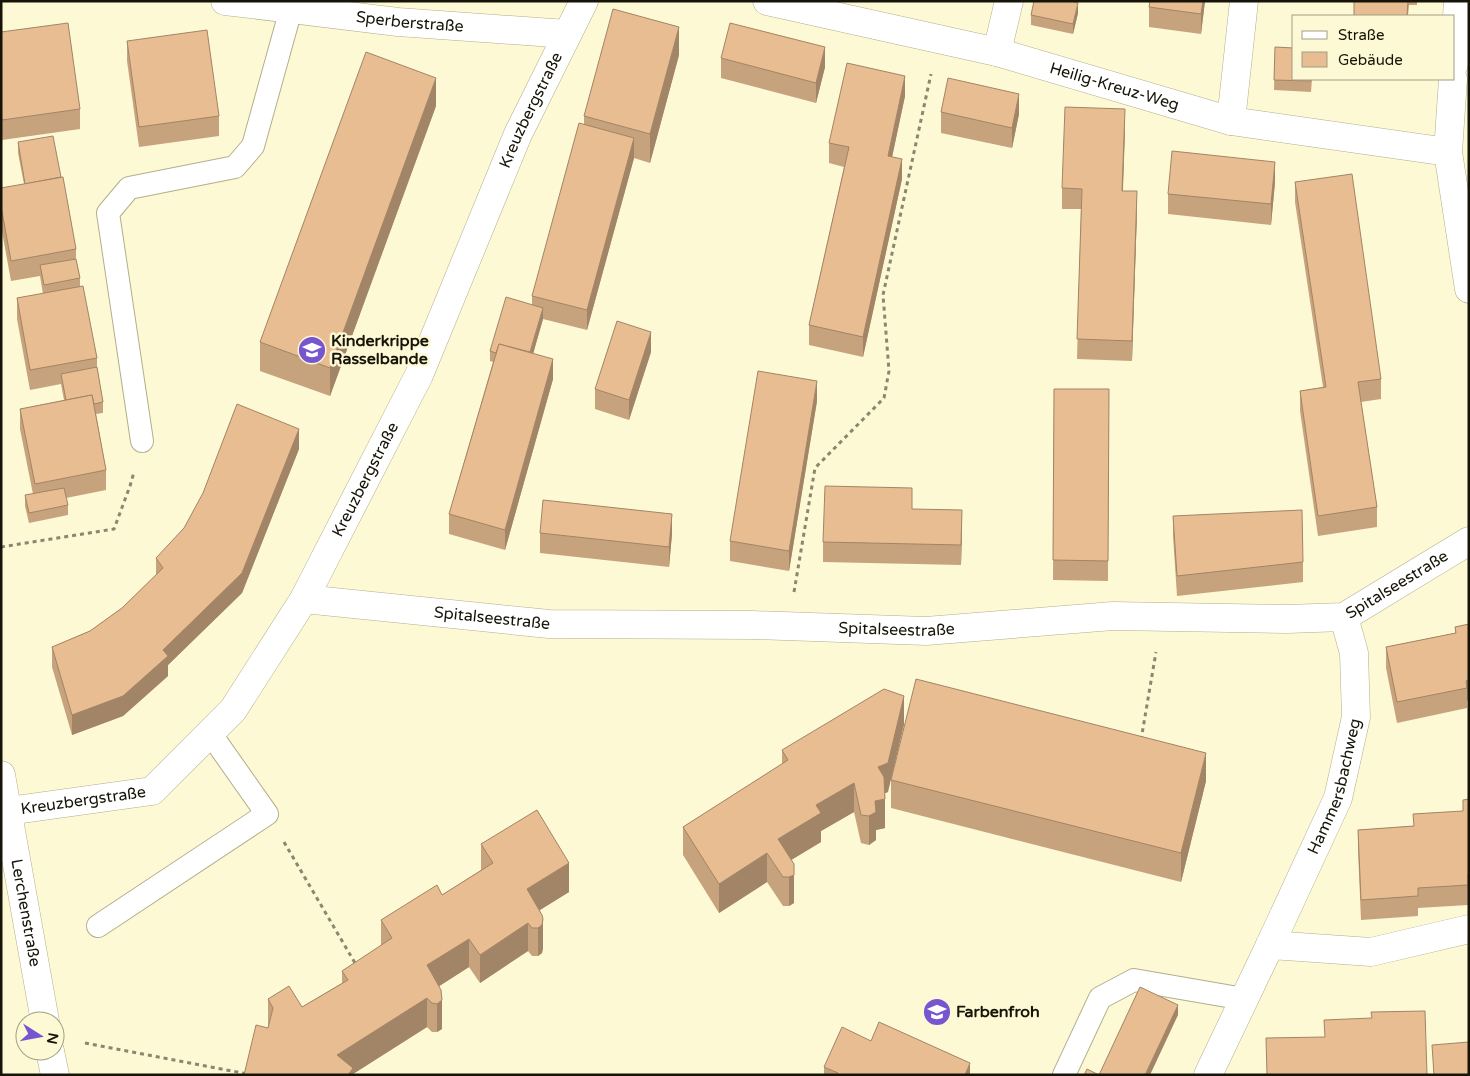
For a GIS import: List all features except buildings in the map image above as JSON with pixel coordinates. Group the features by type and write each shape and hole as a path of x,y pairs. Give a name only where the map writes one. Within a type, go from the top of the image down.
{"street":[{"name":"Sperberstraße","path":"224,1 398,22 567,34"},
{"name":"Kreuzbergstraße","path":"8,811 152,791 233,710 304,599 419,375 518,134 584,1"},
{"name":"Heilig-Kreuz-Weg","path":"767,1 800,5 998,52 1231,121 1448,152"},
{"path":"998,52 1009,1"},
{"path":"1231,121 1244,1"},
{"path":"1455,48 1458,1"},
{"path":"1453,80 1448,152 1469,288"},
{"name":"Spitalseestraße","path":"304,599 549,624 788,626 926,631 1113,616 1286,619 1344,617 1469,541"},
{"name":"Hammersbachweg","path":"1208,1075 1338,798 1356,717 1354,653 1344,617"},
{"name":"Lerchenstraße","path":"1,775 43,1011"},
{"path":"1270,945 1371,952 1469,929"},
{"path":"52,1061 54,1075"}],"lane":[{"path":"142,441 108,213 129,188 235,167 253,146 291,9"},
{"path":"98,926 266,814 210,733"},
{"path":"1064,1075 1100,998 1134,980 1244,1000"}],"path":[{"path":"788,626 815,468 884,398 890,371 883,295 939,39"},
{"path":"1,547 114,529 130,486 142,441"},
{"path":"1141,741 1161,617"},
{"path":"266,814 298,864 355,962"},
{"path":"84,1043 251,1074"}],"place":[{"name":"Kinderkrippe Rasselbande","path":"312,350"},
{"name":"Farbenfroh","path":"937,1012"}]}
